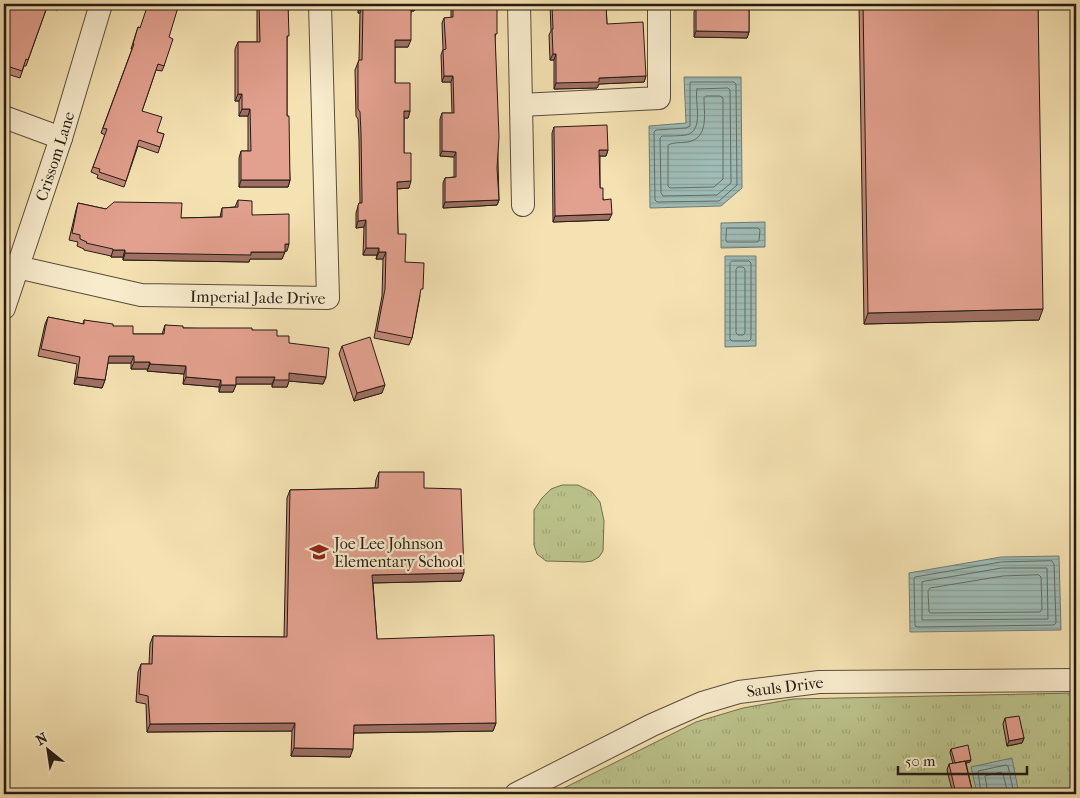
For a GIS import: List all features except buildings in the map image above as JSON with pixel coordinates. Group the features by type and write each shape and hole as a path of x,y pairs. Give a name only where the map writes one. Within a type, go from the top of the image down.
{"street":[{"name":"Crissom Lane","path":"4,308 61,138 101,4"},
{"name":"Imperial Jade Drive","path":"17,267 141,295 328,298 320,4"},
{"path":"519,4 523,205"},
{"path":"521,105 659,98 659,4"},
{"path":"4,116 61,138"},
{"name":"Sauls Drive","path":"516,794 652,724 702,703 738,692 819,682 1076,680"}],"green space":[{"path":"562,485 578,485 592,492 600,502 604,521 603,551 599,557 592,561 546,561 537,554 534,545 534,510 551,489"},
{"path":"1076,693 1076,794 552,794 696,722 743,708 793,699"}],"water":[{"path":"684,77 741,77 742,188 721,206 650,208 649,126 686,123"},
{"path":"765,222 765,247 721,248 721,223"},
{"path":"725,256 756,256 756,346 725,347"},
{"path":"1059,556 1061,630 910,632 909,573 1001,557"},
{"path":"1012,758 1019,794 977,794 971,767"}],"place":[{"name":"Joe Lee Johnson Elementary School","path":"319,552"}]}
